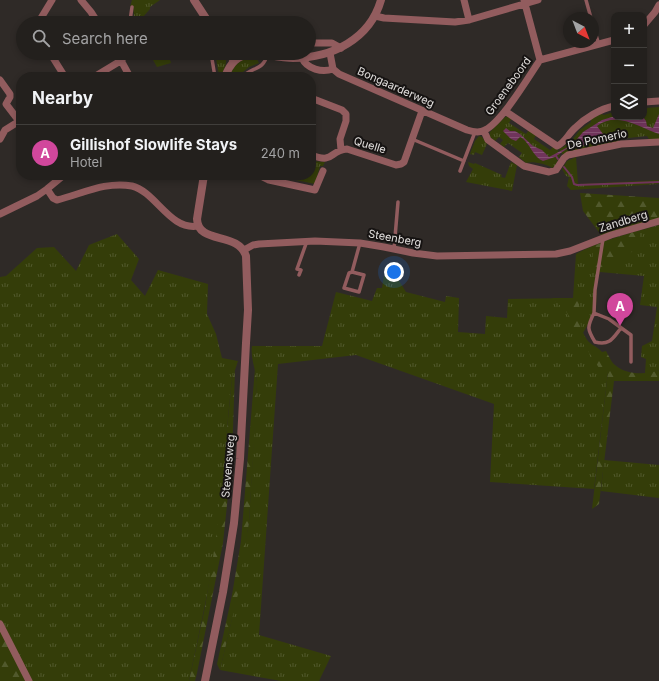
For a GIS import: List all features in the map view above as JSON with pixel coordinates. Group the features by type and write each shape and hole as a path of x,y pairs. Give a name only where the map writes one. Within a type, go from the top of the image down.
{"street":[{"path":"42,16 52,0"},
{"path":"81,0 94,16"},
{"path":"194,0 204,16"},
{"path":"316,56 330,53 357,37 375,16 382,0"},
{"path":"464,0 469,20"},
{"path":"375,16 384,18 447,22 469,20 525,2 538,0"},
{"path":"525,2 540,60"},
{"path":"647,21 659,5"},
{"name":"Groeneboord","path":"599,45 611,41"},
{"path":"316,43 332,42 340,48"},
{"name":"Groeneboord","path":"471,131 484,131 492,126 505,111 540,60 586,48"},
{"path":"303,60 306,65 310,67 327,71 333,69 330,53"},
{"path":"54,60 62,72"},
{"path":"102,72 122,60 128,72"},
{"path":"227,72 234,60"},
{"name":"Bongaarderweg","path":"333,69 339,74 471,131"},
{"path":"0,80 10,94 6,104 16,116"},
{"path":"316,100 342,110 346,114 346,121 340,139 342,150"},
{"path":"647,102 659,101"},
{"name":"De Pomerio","path":"505,111 557,146 562,145 571,132 583,121 611,107"},
{"path":"412,139 422,111"},
{"path":"0,139 5,130 16,123"},
{"name":"De Pomerio","path":"484,131 487,139 522,165 529,168 552,172 568,155 615,144 659,142"},
{"name":"Quelle","path":"316,157 327,159 342,150 347,149 396,165 404,162 412,139"},
{"path":"269,180 315,190 323,171"},
{"path":"0,214 47,189 58,180"},
{"path":"203,180 198,226 204,233 238,244 244,250"},
{"path":"47,189 53,198 57,200 91,189 116,184 133,186 182,224 191,227 198,226"},
{"name":"Zandberg","path":"595,241 659,221"},
{"name":"Steenberg","path":"244,250 253,245 259,244 306,241 360,243 437,256 553,255 570,251 595,241"},
{"name":"Stevensweg","path":"205,681 229,559 240,459 248,310 247,260 244,250"},
{"path":"0,624 29,681"}],"lane":[{"path":"586,0 589,12"},
{"path":"131,16 132,7"},
{"path":"212,60 214,72"},
{"path":"249,72 263,65 266,60"},
{"path":"460,171 464,161 471,131"},
{"path":"412,139 464,161"},
{"path":"394,249 398,202"},
{"path":"603,238 595,290 594,313 588,324 589,333 595,342 603,344 610,342 621,328"},
{"path":"299,274 301,270 297,269 306,241"},
{"path":"352,272 364,275 359,292 344,288 348,273 352,272 360,243"},
{"path":"594,313 608,319 631,335 631,362"}],"green space":[{"path":"132,0 160,0 150,7 144,16 134,16 133,6 130,7"},
{"path":"153,60 170,60 171,63 157,67"},
{"path":"216,60 226,60 223,72 218,72"},
{"path":"243,60 258,60 259,63 249,67 243,72 231,72 239,62"},
{"path":"659,107 659,139 649,139 647,136 619,139 617,142 563,155 559,149 565,146 568,141 572,140 580,130 591,122 591,119 601,114 604,115 611,113 611,120 647,120 647,108"},
{"path":"509,116 512,118 509,123 526,134 529,130 536,135 534,139 550,150 553,147 557,148 560,155 555,166 552,168 539,163 526,163 519,157 522,153 508,143 504,147 500,144 503,140 499,137 495,141 490,137 490,132 505,117"},
{"path":"479,136 482,137 487,144 482,155 475,152 474,155 470,154 475,141"},
{"path":"576,157 578,184 659,180 659,184 571,190 567,186 569,177 566,176 562,169 567,161"},
{"path":"316,161 325,162 323,166 320,166 315,184 296,180 316,180"},
{"path":"468,162 475,163 502,175 501,177 505,178 511,162 517,165 512,191 466,182 473,169 469,166"},
{"path":"580,193 659,198 659,218 601,235 583,211"},
{"path":"659,225 659,370 652,373 645,373 646,359 641,357 642,346 652,341 657,307 640,305 644,276 600,272 597,282 596,310 583,333 608,372 594,489 490,482 494,404 356,355 278,364 259,635 331,656 319,681 281,681 220,670 231,623 249,522 257,382 252,355 252,346 322,346 336,292 372,301 377,288 382,288 384,276 396,276 406,292 445,302 446,296 459,298 458,332 485,334 486,316 507,318 508,299 573,298 576,254 606,241"},
{"path":"637,231 640,237 636,248 618,262 600,272 599,275 596,275 593,270 593,246"},
{"path":"117,234 139,259 131,280 145,296 158,270 208,284 207,314 216,334 222,358 238,361 232,379 217,537 204,609 189,681 26,681 0,630 0,277 6,276 37,248 54,247 76,271 89,245"},
{"path":"552,298 573,298 579,300 580,321 584,336 602,352 606,351 615,365 625,371 636,373 648,373 659,370 659,381 614,381 599,504 592,509 608,372 601,371 577,334 566,311"},
{"path":"255,368 257,382 256,411 249,522 238,594 220,670 217,664 232,595 241,541"},
{"path":"235,370 232,457 223,543 197,673 195,681 189,681 205,607 216,538 232,379"},
{"path":"604,460 659,465 659,498 601,491"},
{"path":"0,630 26,681 0,681"}],"shaded area":[{"path":"659,114 659,134 635,124 620,120 645,120 647,126 653,128"},
{"path":"611,117 612,120 597,126 603,134 600,140 581,146 568,148 555,157 543,161 537,157 522,138 520,137 516,141 511,139 503,131 506,128 510,131 515,131 533,146 542,150 549,157 572,145 583,132 602,120"}],"waterway":[{"path":"564,167 572,177 574,184 577,185 659,182"}],"place":[{"name":"Gillishof Slowlife Stays","path":"620,326"}]}
